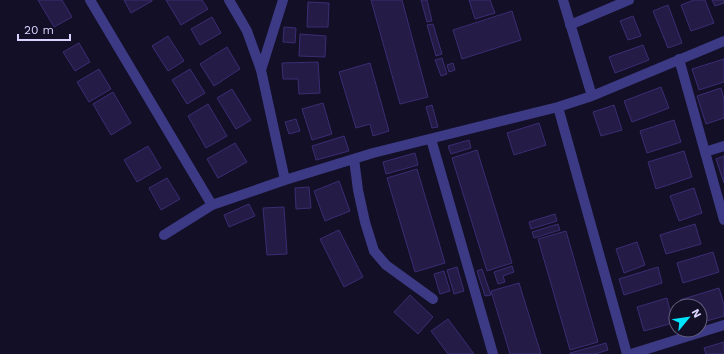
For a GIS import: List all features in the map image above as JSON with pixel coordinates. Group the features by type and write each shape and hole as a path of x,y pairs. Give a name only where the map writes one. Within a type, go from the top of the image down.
{"street":[{"path":"90,0 212,205"},
{"path":"229,0 247,31 261,70 285,180"},
{"path":"261,70 283,0"},
{"path":"563,0 592,96"},
{"path":"570,25 629,0"},
{"path":"712,46 724,31"},
{"path":"164,235 212,205 285,180 373,153 558,107 592,96 724,41"},
{"path":"679,59 724,220"},
{"path":"558,107 627,354"},
{"path":"431,139 493,354"},
{"path":"705,152 724,146"},
{"path":"354,159 358,190 365,222 374,251 386,266 433,299"},
{"path":"631,354 724,325"}],"building":[{"path":"38,0 62,0 72,17 54,27"},
{"path":"124,0 152,0 152,1 131,13"},
{"path":"166,0 202,0 208,9 181,25"},
{"path":"371,0 402,0 428,97 400,104"},
{"path":"421,0 427,0 432,21 427,22"},
{"path":"469,0 490,0 495,13 475,19"},
{"path":"694,0 705,0 714,23 691,31 681,5"},
{"path":"712,0 724,0 724,3 715,6"},
{"path":"308,2 329,3 328,27 307,27"},
{"path":"668,5 682,43 668,48 653,11"},
{"path":"512,11 521,40 462,59 453,30"},
{"path":"633,16 641,36 628,40 620,21"},
{"path":"212,17 221,33 200,45 191,29"},
{"path":"433,24 442,54 436,56 427,25"},
{"path":"284,27 296,28 295,43 283,42"},
{"path":"300,34 326,36 325,57 299,56"},
{"path":"168,36 184,61 168,71 152,46"},
{"path":"79,43 90,62 75,71 63,52"},
{"path":"643,45 649,60 615,73 609,57"},
{"path":"227,47 240,69 214,86 200,64"},
{"path":"442,58 447,74 441,76 435,60"},
{"path":"724,59 724,82 699,90 692,69"},
{"path":"318,62 320,93 299,94 298,79 283,79 282,63"},
{"path":"370,63 389,131 373,136 370,124 356,128 339,72"},
{"path":"453,63 455,70 449,72 447,65"},
{"path":"99,69 111,89 89,102 77,82"},
{"path":"190,69 205,93 187,104 172,80"},
{"path":"661,87 669,108 632,122 624,101"},
{"path":"721,88 724,99 724,118 706,124 697,96"},
{"path":"232,89 251,120 236,129 217,98"},
{"path":"113,92 131,123 111,135 93,104"},
{"path":"323,103 332,134 312,140 302,109"},
{"path":"208,104 227,136 206,148 188,116"},
{"path":"432,105 438,127 432,128 426,107"},
{"path":"614,105 622,130 601,136 593,112"},
{"path":"296,119 300,131 289,134 285,122"},
{"path":"674,120 681,142 647,153 640,131"},
{"path":"539,123 546,145 514,155 507,133"},
{"path":"344,136 349,151 316,160 312,146"},
{"path":"469,140 471,148 451,154 448,146"},
{"path":"235,143 247,162 218,178 207,159"},
{"path":"148,146 161,168 137,182 124,160"},
{"path":"477,150 512,263 487,271 452,158"},
{"path":"684,151 692,177 656,189 648,162"},
{"path":"415,153 418,165 386,174 383,162"},
{"path":"724,156 724,183 716,159"},
{"path":"417,169 445,263 415,272 387,178"},
{"path":"167,178 180,199 161,210 149,188"},
{"path":"339,181 350,211 325,221 314,191"},
{"path":"309,187 311,208 296,209 295,188"},
{"path":"694,188 702,213 679,221 670,196"},
{"path":"249,204 255,216 229,227 224,215"},
{"path":"284,207 287,254 267,255 263,208"},
{"path":"555,214 557,221 531,229 529,222"},
{"path":"558,224 560,230 534,238 532,232"},
{"path":"695,224 701,244 666,254 660,235"},
{"path":"339,230 363,277 344,287 320,239"},
{"path":"566,231 598,342 570,350 538,239"},
{"path":"637,242 645,265 624,273 616,249"},
{"path":"713,252 719,272 683,283 677,263"},
{"path":"512,266 514,272 503,276 505,282 498,284 494,272"},
{"path":"457,267 464,291 454,294 447,270"},
{"path":"658,267 662,283 624,295 619,279"},
{"path":"482,269 491,295 485,296 477,271"},
{"path":"444,271 450,291 440,294 434,274"},
{"path":"519,283 541,354 510,354 491,291"},
{"path":"719,288 724,305 724,316 708,321 708,298 686,298"},
{"path":"410,295 433,317 418,334 394,312"},
{"path":"667,298 668,324 644,331 637,307"},
{"path":"448,319 474,354 448,354 431,331"},
{"path":"724,342 724,354 706,354 704,348"},
{"path":"606,343 608,350 595,354 570,354 570,353"}]}
